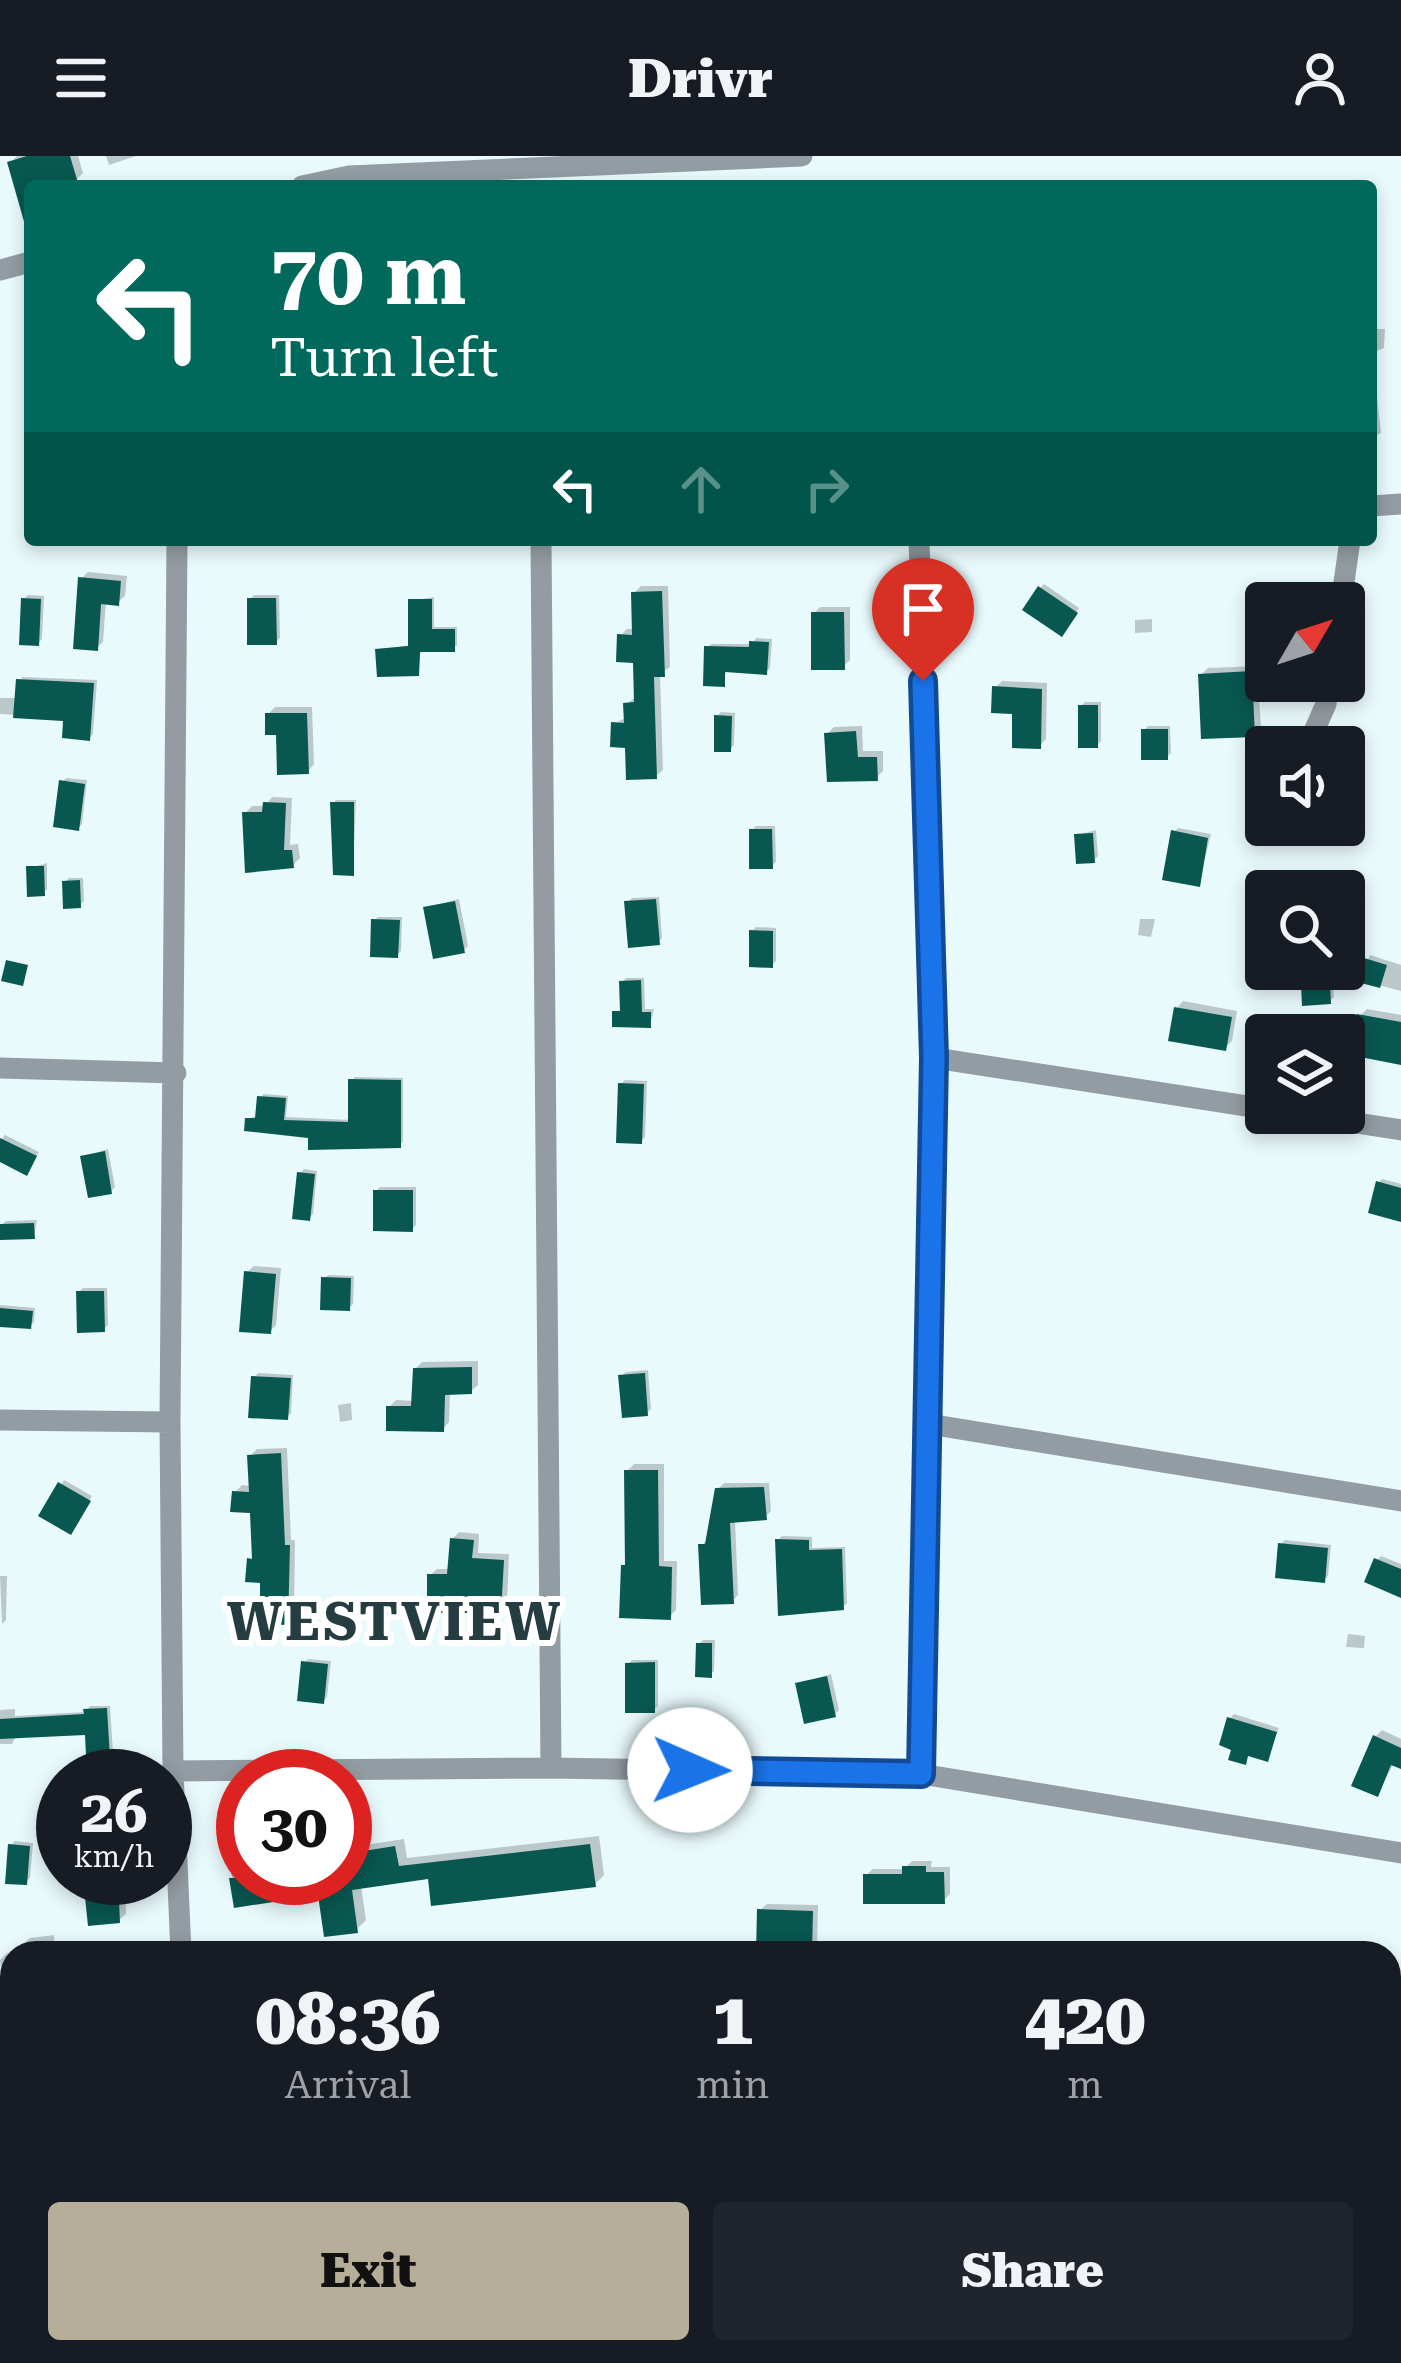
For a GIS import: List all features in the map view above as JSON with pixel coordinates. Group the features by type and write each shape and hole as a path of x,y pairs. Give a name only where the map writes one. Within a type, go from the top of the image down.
{"street":[{"path":"330,180 802,156"},
{"path":"173,1749 170,1422 177,546"},
{"path":"541,546 551,1768"},
{"path":"920,546 934,1058 921,1774"},
{"path":"1344,582 1349,546"},
{"path":"934,1058 1245,1106"},
{"path":"0,1068 176,1073"},
{"path":"1365,1124 1401,1130"},
{"path":"0,1420 170,1422"},
{"path":"929,1424 1401,1501"},
{"path":"192,1771 551,1768 921,1774 1401,1853"},
{"path":"179,1905 180,1941"}],"building":[{"path":"27,156 70,156 77,180 24,180 24,222 7,162"},
{"path":"78,577 121,581 119,606 101,604 98,651 73,649"},
{"path":"1038,586 1078,613 1062,637 1022,610"},
{"path":"662,591 665,677 654,677 657,779 626,780 625,748 610,747 611,722 624,723 623,703 634,702 633,663 616,662 617,634 632,635 631,592"},
{"path":"21,598 41,599 39,646 19,645"},
{"path":"247,598 276,598 277,645 247,645"},
{"path":"408,599 432,599 432,629 455,629 455,652 420,652 419,676 377,677 375,649 408,646"},
{"path":"811,612 844,612 845,670 811,670"},
{"path":"749,641 769,642 767,675 725,672 725,687 703,686 704,646 749,647"},
{"path":"1245,671 1245,702 1253,702 1254,726 1245,726 1245,737 1201,739 1198,674"},
{"path":"16,679 94,683 90,741 62,738 63,721 13,718"},
{"path":"992,686 1042,689 1041,749 1012,748 1012,714 991,713"},
{"path":"1078,705 1098,705 1098,748 1078,748"},
{"path":"265,713 307,713 309,774 277,775 276,735 265,735"},
{"path":"714,715 732,716 731,752 714,752"},
{"path":"1141,729 1168,729 1168,760 1141,760"},
{"path":"856,731 858,757 877,757 878,781 827,782 824,733"},
{"path":"59,780 85,784 79,831 53,827"},
{"path":"263,802 286,803 284,850 292,850 294,868 245,873 242,812 262,812"},
{"path":"330,802 354,802 354,876 333,875"},
{"path":"749,829 772,829 773,869 749,869"},
{"path":"1171,830 1208,838 1200,887 1162,880"},
{"path":"1093,833 1095,863 1076,864 1074,834"},
{"path":"26,866 44,866 45,896 27,897"},
{"path":"80,880 81,908 63,909 62,881"},
{"path":"656,899 660,945 628,948 624,901"},
{"path":"455,901 465,953 433,959 423,907"},
{"path":"371,919 400,920 398,958 370,957"},
{"path":"749,930 773,931 773,968 749,967"},
{"path":"1365,958 1387,965 1380,988 1365,984"},
{"path":"6,960 28,965 23,986 1,981"},
{"path":"641,980 642,1012 651,1012 651,1028 612,1027 612,1011 620,1011 619,981"},
{"path":"1301,990 1330,990 1331,1004 1302,1006"},
{"path":"1174,1007 1232,1017 1226,1051 1168,1041"},
{"path":"1365,1015 1401,1022 1401,1065 1365,1058"},
{"path":"348,1079 401,1080 401,1148 308,1150 308,1138 244,1131 245,1118 255,1118 257,1096 286,1098 284,1120 348,1122"},
{"path":"618,1083 644,1084 642,1144 616,1143"},
{"path":"0,1138 37,1156 27,1176 0,1162"},
{"path":"105,1151 112,1194 88,1198 80,1156"},
{"path":"297,1172 315,1174 310,1221 292,1219"},
{"path":"1376,1181 1401,1188 1401,1222 1368,1213"},
{"path":"373,1190 413,1190 413,1232 373,1231"},
{"path":"34,1223 35,1239 0,1240 0,1224"},
{"path":"244,1271 276,1274 271,1334 239,1332"},
{"path":"321,1277 351,1278 350,1311 320,1310"},
{"path":"76,1291 104,1291 105,1332 77,1333"},
{"path":"0,1308 33,1311 31,1329 0,1327"},
{"path":"472,1367 472,1394 445,1395 444,1432 386,1431 386,1406 411,1406 413,1368"},
{"path":"645,1373 648,1416 622,1418 618,1375"},
{"path":"251,1376 291,1378 288,1420 248,1418"},
{"path":"281,1453 285,1545 290,1545 288,1625 260,1624 260,1583 245,1582 247,1558 252,1559 250,1513 230,1512 232,1491 249,1492 247,1455"},
{"path":"624,1470 658,1470 659,1566 672,1567 671,1620 619,1618 621,1565 625,1565"},
{"path":"58,1482 91,1501 71,1535 38,1516"},
{"path":"764,1487 767,1520 730,1523 734,1604 701,1605 698,1544 705,1544 715,1488"},
{"path":"450,1538 474,1540 472,1558 504,1560 501,1613 427,1613 427,1574 447,1574"},
{"path":"775,1539 809,1540 809,1550 842,1549 844,1610 778,1616"},
{"path":"1278,1543 1328,1548 1325,1583 1275,1578"},
{"path":"1374,1558 1401,1569 1401,1598 1364,1582"},
{"path":"696,1643 712,1643 712,1678 695,1677"},
{"path":"301,1661 328,1664 324,1704 297,1701"},
{"path":"655,1662 655,1713 625,1713 625,1663"},
{"path":"827,1676 836,1717 804,1724 795,1683"},
{"path":"107,1708 109,1749 86,1749 85,1735 0,1739 0,1719 84,1714 83,1709"},
{"path":"1227,1717 1277,1732 1268,1762 1248,1756 1246,1765 1228,1760 1231,1750 1219,1745"},
{"path":"1373,1735 1401,1748 1401,1769 1391,1765 1378,1797 1351,1786"},
{"path":"8,1844 30,1846 27,1885 5,1884"},
{"path":"590,1844 596,1887 431,1906 428,1879 372,1887 372,1850 395,1846 399,1866"},
{"path":"902,1866 944,1872 945,1904 863,1904 863,1874 902,1874"},
{"path":"86,1905 119,1905 120,1923 88,1926"},
{"path":"319,1905 354,1905 358,1933 324,1937"},
{"path":"757,1909 813,1911 812,1941 756,1941"}],"district":[{"name":"WESTVIEW","path":"395,1621"}],"route":[{"path":"690,1770 921,1774 934,1058 923,681"}]}
